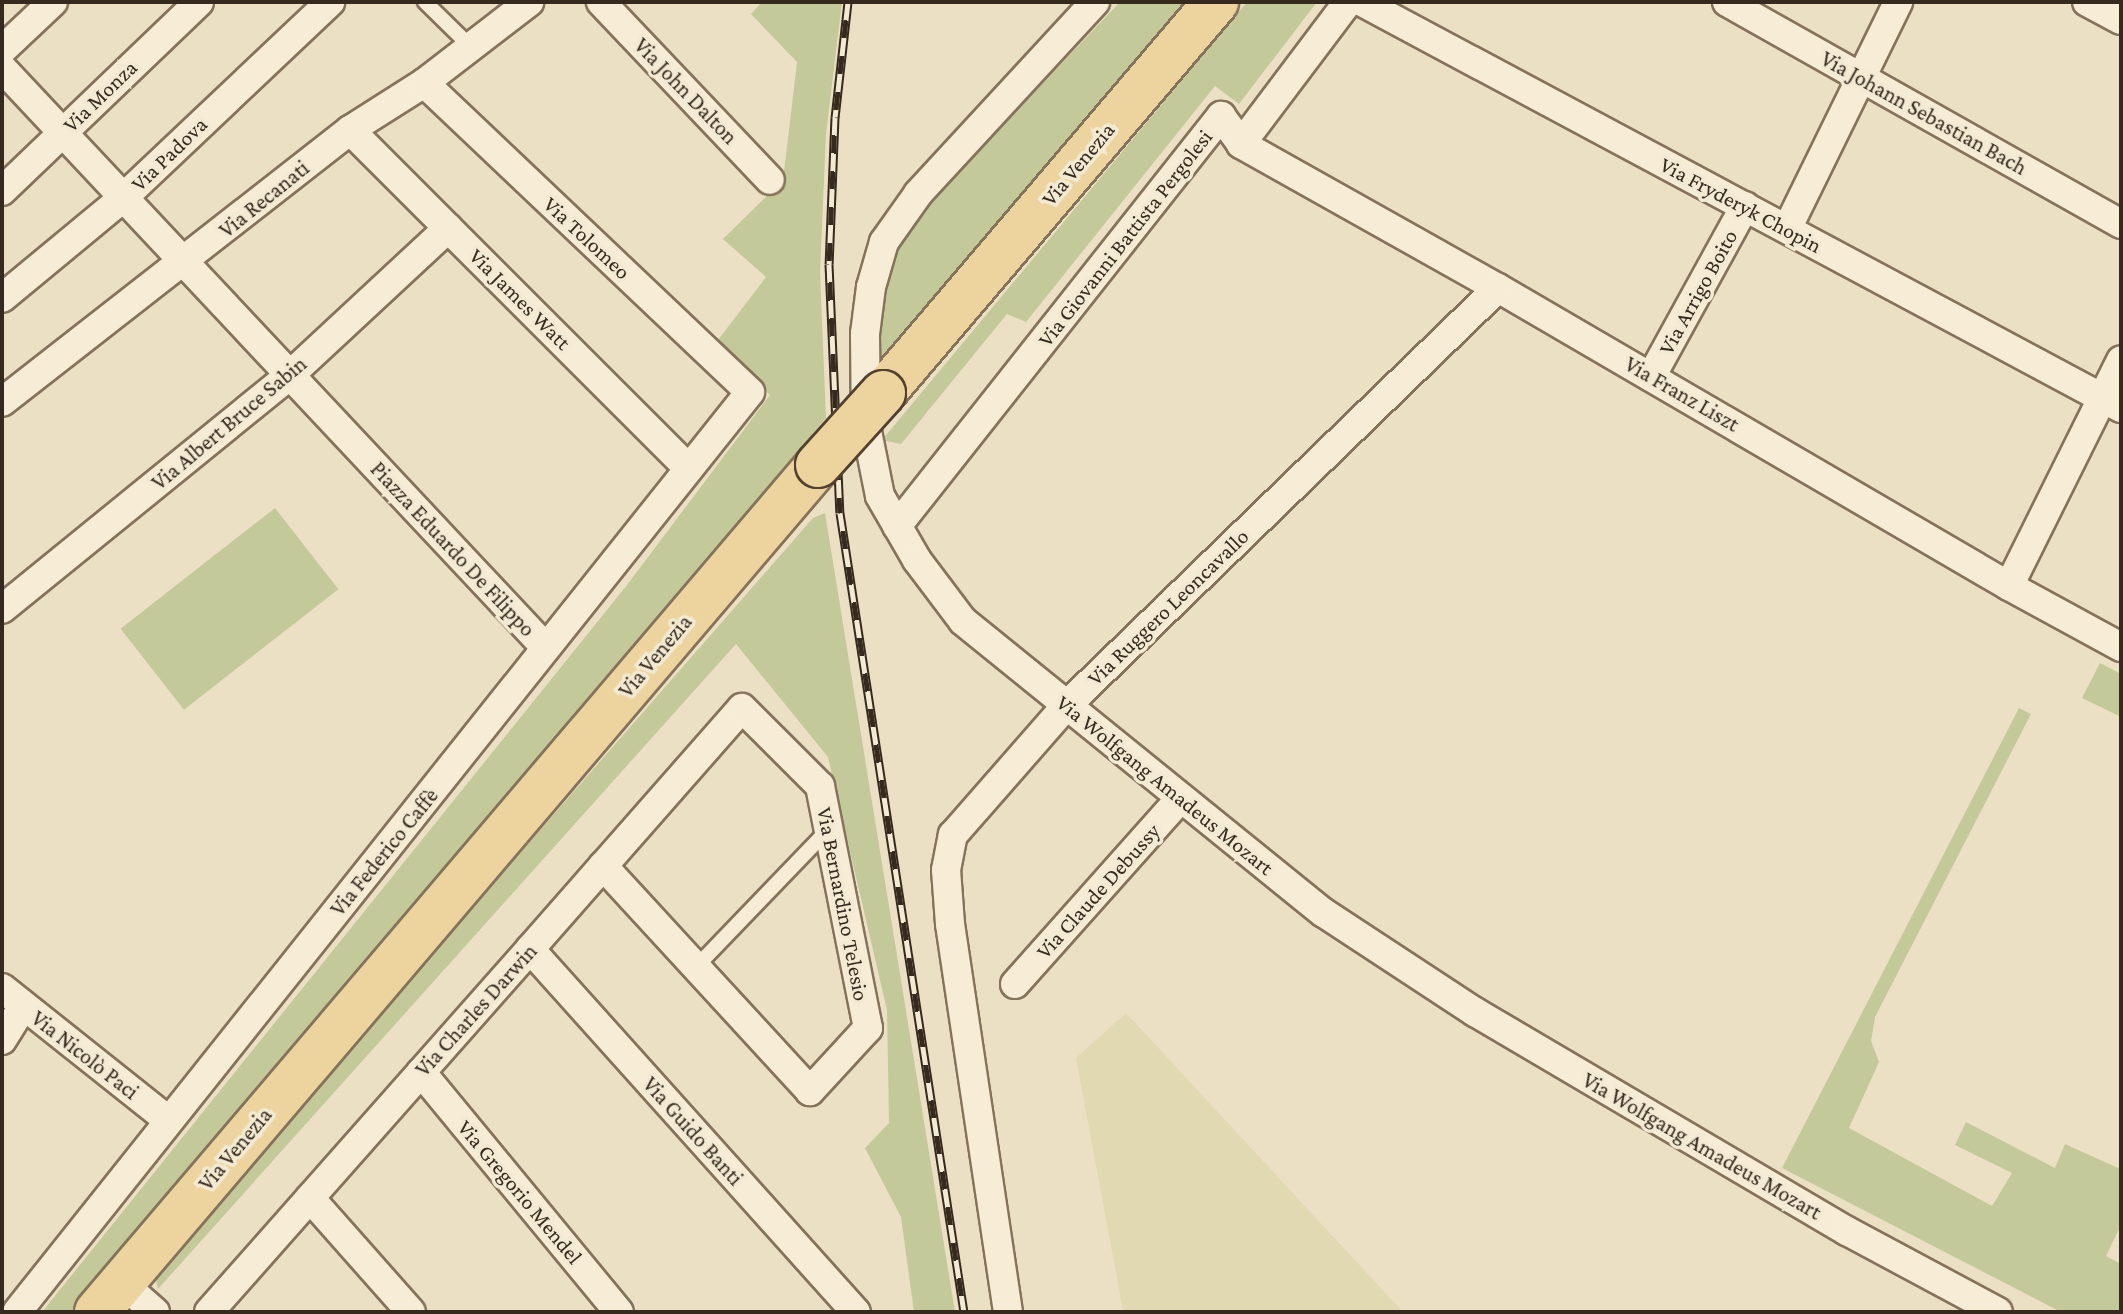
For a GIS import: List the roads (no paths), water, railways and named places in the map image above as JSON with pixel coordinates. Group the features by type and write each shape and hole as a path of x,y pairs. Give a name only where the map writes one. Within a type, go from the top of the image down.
{"main road":[{"name":"Via Venezia","path":"110,1297 1216,2"}],"street":[{"path":"2,50 53,2"},
{"name":"Via Monza","path":"2,191 199,2"},
{"name":"Via Padova","path":"2,298 124,197 330,2"},
{"name":"Via Recanati","path":"2,402 350,130 424,83 529,2"},
{"name":"Via John Dalton","path":"601,2 770,180"},
{"name":"Via Wolfgang Amadeus Mozart","path":"1095,2 918,194 884,242 871,287 865,334 866,426 880,496 917,560 963,621 1324,913 1475,1012 1847,1231 1998,1312"},
{"name":"Via Giovanni Battista Pergolesi","path":"897,526 1221,116 1241,144 1348,2"},
{"name":"Via Fryderyk Chopin","path":"1362,2 2112,403"},
{"name":"Via Johann Sebastian Bach","path":"1727,2 2121,224"},
{"path":"1787,229 1898,2"},
{"path":"2087,2 2121,20"},
{"name":"Piazza Eduardo De Filippo","path":"2,68 546,648"},
{"name":"Via Tolomeo","path":"424,83 750,392"},
{"name":"Via James Watt","path":"350,130 689,469"},
{"name":"Via Franz Liszt","path":"1241,144 1498,288 2009,586 2121,647"},
{"name":"Via Arrigo Boito","path":"1651,377 1745,206"},
{"name":"Via Albert Bruce Sabin","path":"2,609 290,375 448,228"},
{"name":"Via Ruggero Leoncavallo","path":"1008,1312 950,924 946,870 953,835 1066,706 1498,288"},
{"path":"2009,586 2112,403 2121,360"},
{"name":"Via Federico Caffè","path":"17,1312 750,392"},
{"name":"Via Bernardino Telesio","path":"603,866 810,1091 868,1028 820,786 742,708"},
{"name":"Via Charles Darwin","path":"209,1312 742,708"},
{"name":"Via Claude Debussy","path":"1015,984 1181,798"},
{"name":"Via Guido Banti","path":"530,949 856,1312"},
{"path":"2,1040 13,997"},
{"name":"Via Nicolò Paci","path":"13,997 169,1121"},
{"name":"Via Gregorio Mendel","path":"421,1072 619,1312"},
{"path":"310,1198 411,1312"},
{"path":"110,1297 155,1312"}],"lane":[{"path":"425,2 472,48"},
{"path":"695,968 829,829"}],"railway":[{"path":"848,2 835,117 829,264 840,513 964,1312"}]}
